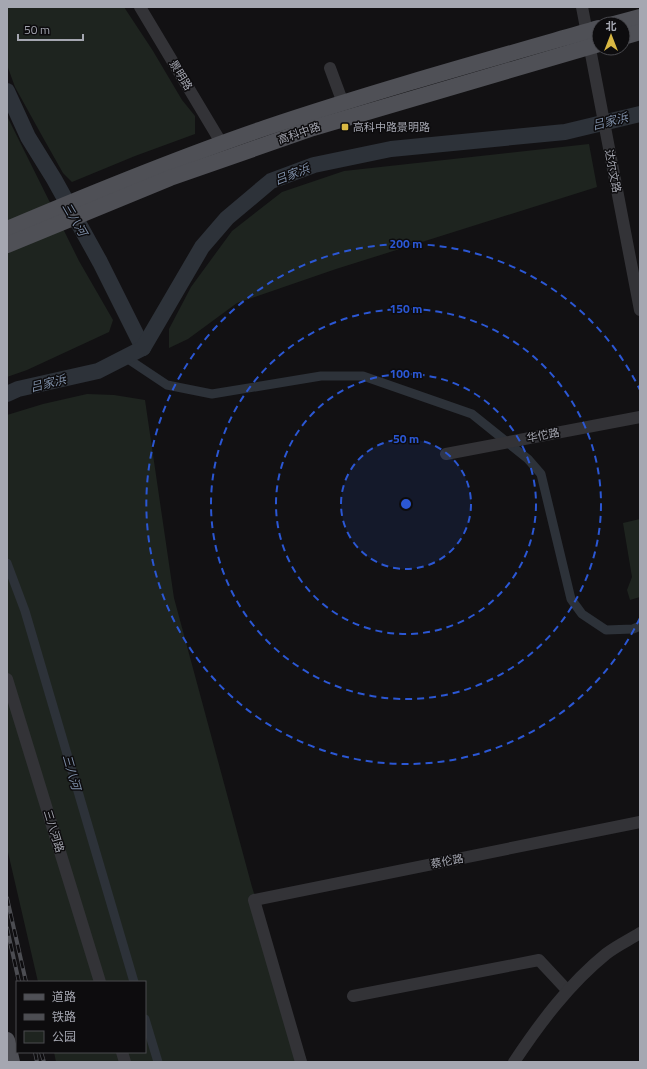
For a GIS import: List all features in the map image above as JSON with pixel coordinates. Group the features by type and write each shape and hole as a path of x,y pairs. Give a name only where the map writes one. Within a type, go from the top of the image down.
{"main road":[{"name":"高科中路","path":"85,205 170,178 313,128 591,38"},
{"name":"高科中路","path":"7,229 59,215 85,205 222,144 343,102 591,38"},
{"name":"高科中路","path":"7,245 59,215"},
{"path":"7,1040 12,1062"}],"street":[{"name":"景明路","path":"140,7 222,144"},
{"path":"582,7 591,30"},
{"path":"589,7 591,19"},
{"name":"达尔文路","path":"597,56 602,95 615,161 640,310"},
{"path":"330,68 343,102"},
{"name":"达尔文路","path":"615,161 640,271"},
{"name":"华佗路","path":"446,454 640,417"},
{"name":"三八河路","path":"7,679 100,981"},
{"name":"蔡伦路","path":"301,1062 254,900 640,822"},
{"path":"514,1062 530,1038 567,990 606,954 640,933"},
{"path":"353,996 539,960 567,990"}],"green space":[{"path":"7,7 124,7 153,51 182,100 195,116 195,134 135,156 72,182 63,173 15,87 7,65"},
{"path":"7,116 79,261 113,320 109,332 27,370 7,377"},
{"path":"589,144 597,187 336,269 237,303 188,339 169,348 169,329 191,287 232,231 282,192 344,171"},
{"path":"87,394 114,395 145,400 174,598 252,887 307,1062 56,1062 54,1053 146,1053 146,981 38,981 7,848 7,415 43,404"},
{"path":"640,519 640,597 630,600 627,590 632,577 623,523"}],"waterway":[{"name":"三八河","path":"7,91 28,137 54,179 100,262 143,348"},
{"name":"吕家浜","path":"7,394 18,389 98,371 143,348 202,247 227,218 271,181 314,165 391,149 565,132 640,114"},
{"path":"125,357 167,385 212,394 321,376 363,376 472,414 528,459 541,474 571,599 582,614 606,630 633,629 640,626"},
{"name":"三八河","path":"7,563 25,611 134,981"},
{"name":"三八河","path":"146,1022 158,1062"}],"railway":[{"path":"7,898 26,981"},
{"path":"7,928 19,981"},
{"path":"35,1053 37,1062"},
{"path":"41,1053 44,1062"}],"place":[{"name":"高科中路景明路","path":"345,127"}]}
